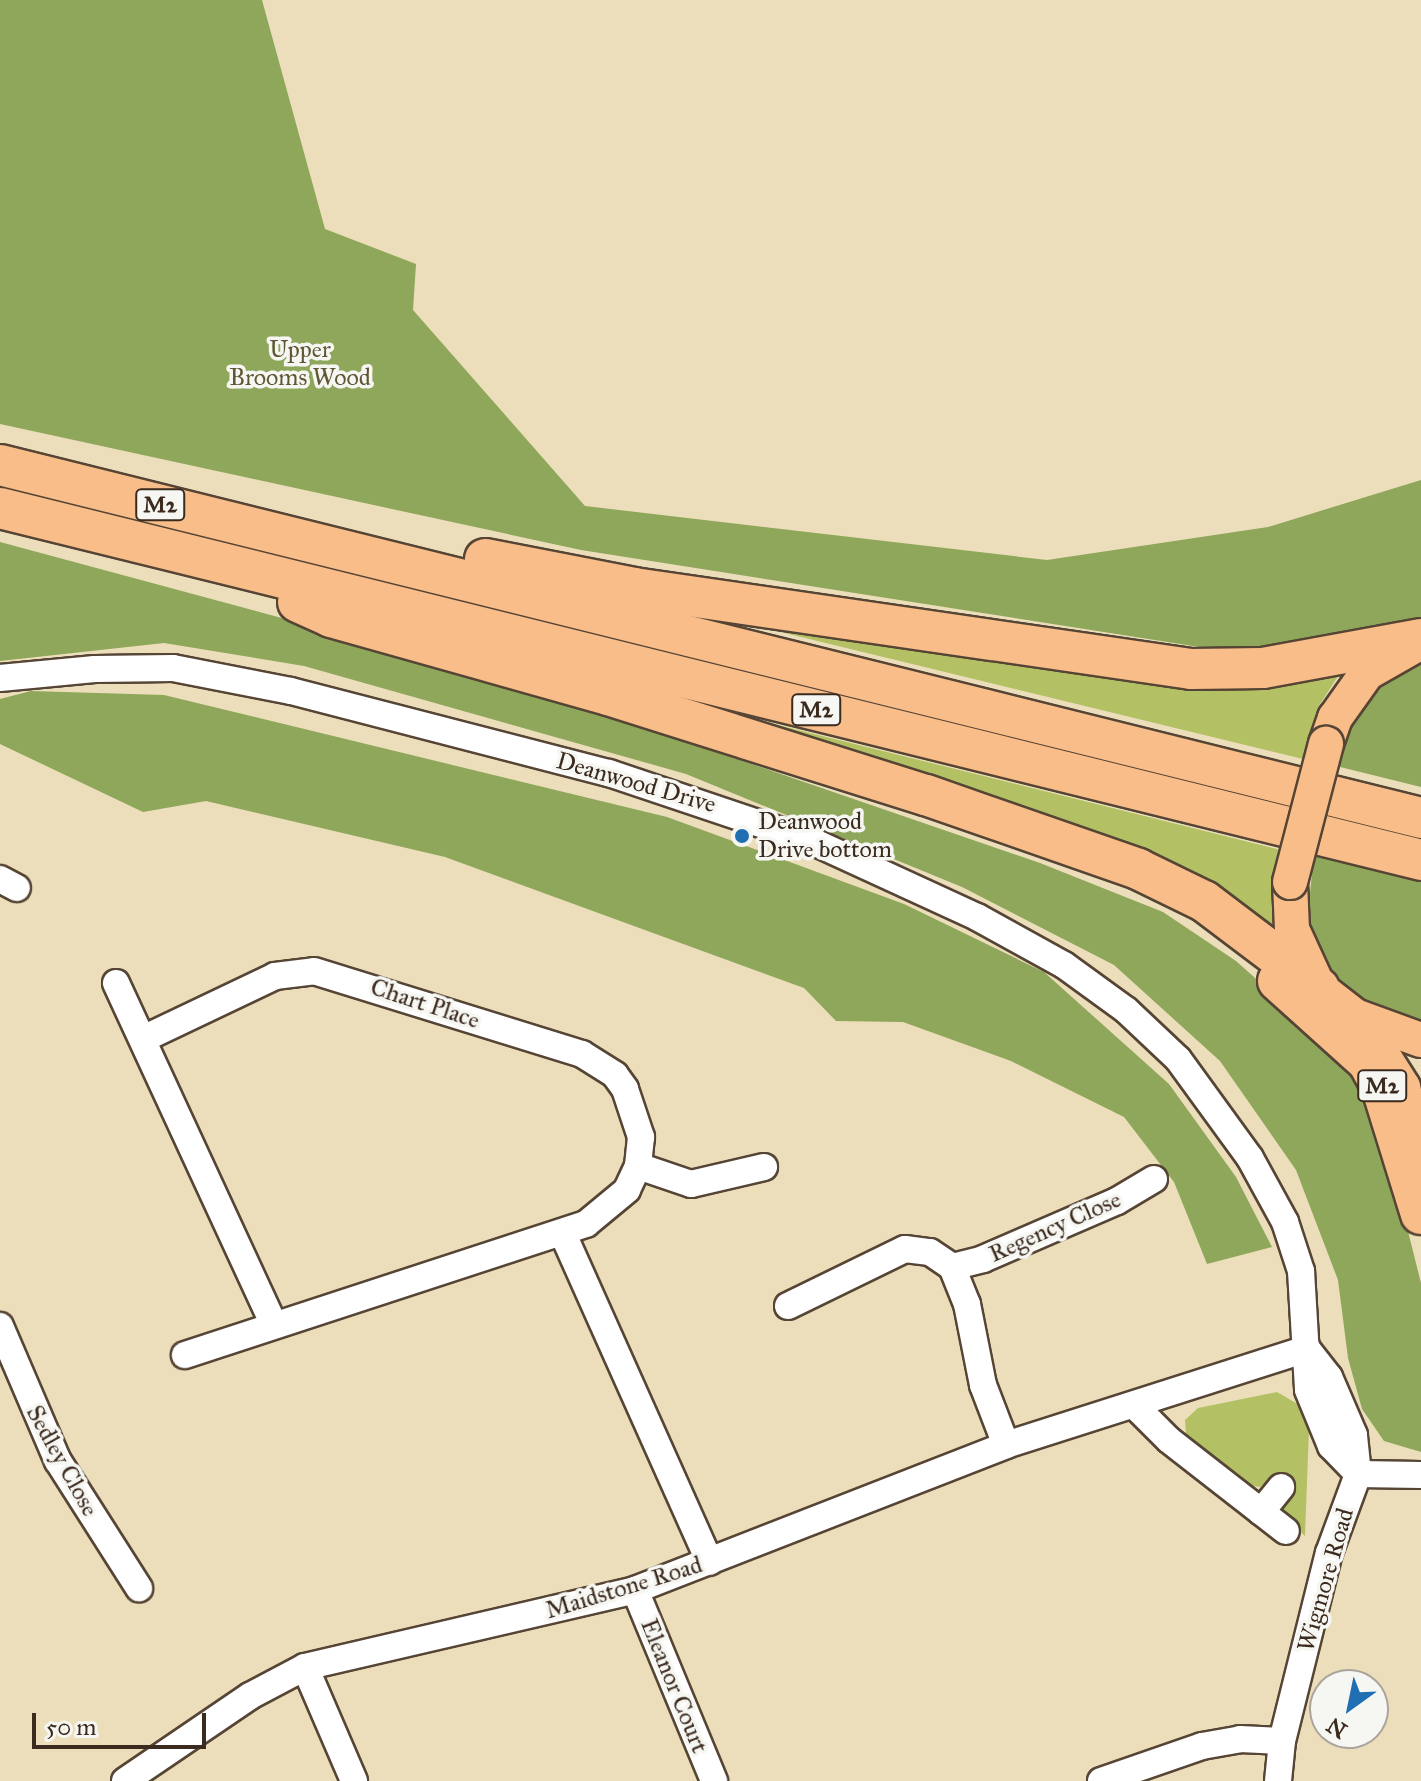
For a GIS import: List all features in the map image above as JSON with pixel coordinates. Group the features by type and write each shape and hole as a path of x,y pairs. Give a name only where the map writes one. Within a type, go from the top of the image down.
{"highway":[{"name":"M2","path":"0,465 1421,818"},
{"name":"M2","path":"0,508 1421,860"},
{"name":"M2","path":"319,544 389,540 634,588 1191,669 1263,668 1421,641"},
{"name":"M2","path":"212,560 331,617 608,695 1044,837 1173,884 1319,988"},
{"name":"M2","path":"1044,837 1197,917 1348,1041 1381,1085 1421,1214"}],"main road":[{"path":"1421,641 1367,673 1335,718 1290,882 1292,929 1319,988 1355,1016 1395,1070 1421,1166"},
{"path":"1355,1016 1421,1040"}],"street":[{"name":"Deanwood Drive","path":"0,678 95,669 173,668 291,691 718,806 853,859 977,917 1100,990 1150,1032 1202,1088 1250,1158 1285,1222 1301,1271 1308,1390 1331,1446 1358,1474"},
{"name":"Chart Place","path":"143,1039 275,976 299,970 328,974 599,1063 615,1075 634,1104 641,1137 638,1166"},
{"path":"116,983 274,1325"},
{"path":"185,1355 563,1234 614,1205 638,1166 691,1184 764,1167"},
{"name":"Regency Close","path":"952,1267 983,1259 1117,1201 1154,1179"},
{"path":"563,1234 710,1562"},
{"path":"788,1306 905,1249 930,1252 952,1267 967,1304 983,1385 1006,1445"},
{"name":"Sedley Close","path":"0,1326 58,1461 139,1588"},
{"name":"Maidstone Road","path":"125,1781 239,1703 305,1667 635,1590 1006,1445 1307,1349"},
{"path":"1134,1405 1286,1531"},
{"path":"1358,1474 1421,1475"},
{"name":"Wigmore Road","path":"1278,1781 1282,1741 1329,1553 1358,1474"},
{"path":"1261,1512 1281,1487"},
{"name":"Eleanor Court","path":"635,1590 714,1781"},
{"path":"305,1667 354,1781"},
{"path":"1101,1781 1202,1746 1240,1739 1282,1741"}],"green space":[{"name":"Upper Brooms Wood","path":"0,0 262,0 325,229 416,264 413,310 585,506 1047,560 1268,527 1421,480 1421,619 1244,654 581,550 0,424"},
{"path":"0,542 382,645 632,723 1040,863 1163,912 1236,961 1370,1080 1421,1283 1421,1452 1384,1441 1362,1409 1348,1358 1338,1280 1296,1170 1220,1061 1114,965 962,887 686,774 304,666 164,643 0,661"},
{"path":"649,600 1078,666 1348,661 1318,707 1303,759"},
{"path":"1421,660 1421,787 1336,766 1361,702 1390,675"},
{"path":"31,691 164,695 667,817 904,904 1044,972 1169,1084 1236,1177 1272,1247 1207,1264 1174,1182 1124,1117 1011,1061 903,1022 836,1021 804,988 445,857 206,801 143,812 0,744 0,699"},
{"path":"686,702 1281,850 1275,949 1217,906"},
{"path":"1314,855 1421,882 1421,1026 1337,990 1307,921"},
{"path":"1277,1392 1301,1406 1309,1429 1305,1536 1286,1518 1282,1508 1293,1488 1276,1473 1260,1487 1247,1485 1186,1434 1185,1420 1198,1408"}],"place":[{"name":"Deanwood Drive bottom","path":"742,836"}]}
